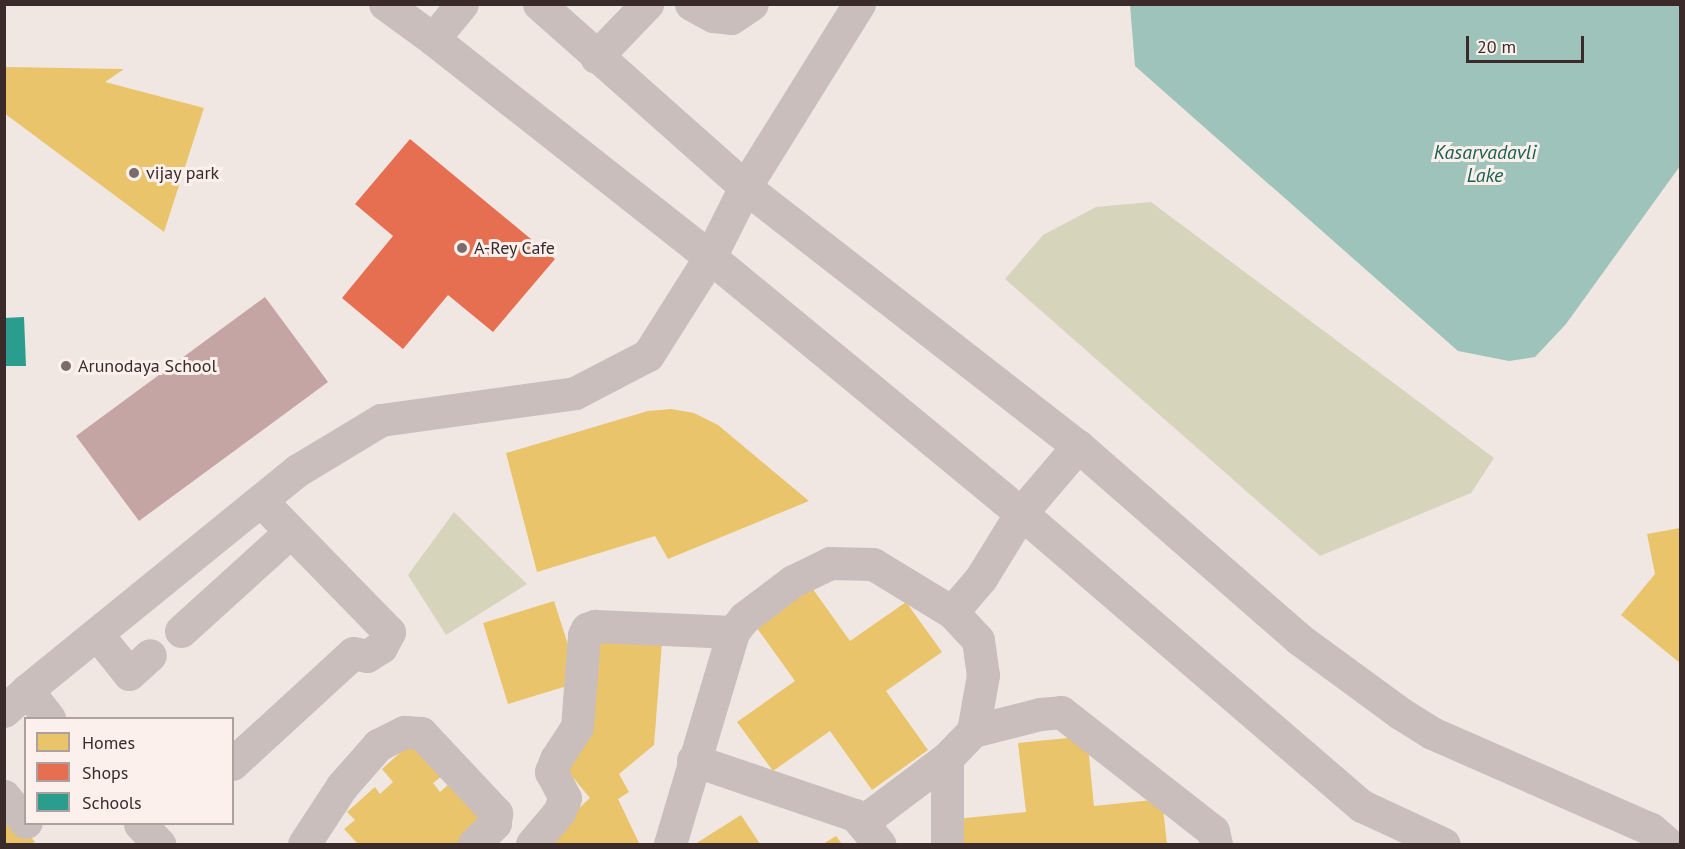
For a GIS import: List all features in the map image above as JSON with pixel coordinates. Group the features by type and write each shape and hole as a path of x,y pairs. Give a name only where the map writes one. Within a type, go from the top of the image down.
{"street":[{"path":"385,4 433,39 710,257 1021,513 1362,806 1444,844"},
{"path":"433,39 462,4"},
{"path":"539,4 745,187 1078,446 1299,639 1400,713 1432,733 1651,829 1668,844"},
{"path":"596,57 646,4"},
{"path":"691,4 713,16 731,18 752,4"},
{"path":"47,717 16,701 298,470 381,420 575,393 648,355 710,257 745,187 859,4"},
{"path":"952,612 981,578 1021,513 1078,446"},
{"path":"234,762 353,653 367,656 381,647 389,632 261,501"},
{"path":"181,631 290,532"},
{"path":"670,844 693,760 733,632 744,618 794,581 830,563 873,564 952,612 978,640 983,675 973,731"},
{"path":"532,844 560,812 565,798 551,772 556,759 577,727 584,636 587,629 595,626 733,632"},
{"path":"97,634 130,672"},
{"path":"693,760 855,815 870,833 973,731 1040,714 1061,712 1213,831 1216,844"},
{"path":"304,844 342,786 378,745 404,732 421,733 496,813 495,823 474,844"},
{"path":"947,758 947,844"},
{"path":"4,796 24,821"},
{"path":"28,825 42,844"}],"shaded area":[{"path":"1151,202 1494,458 1471,493 1320,556 1005,279 1043,235 1096,207"},
{"path":"454,512 527,584 446,635 408,575"}],"water":[{"name":"Kasarvadavli Lake","path":"1130,5 1680,5 1680,166 1566,324 1535,357 1509,361 1458,351 1135,66"}],"building: Homes":[{"name":"vijay park","path":"4,67 124,69 105,82 204,108 164,232 4,113"},
{"path":"671,409 694,413 718,425 809,501 668,559 655,536 537,572 506,453 648,411"},
{"path":"1680,528 1680,663 1621,615 1655,574 1647,534"},
{"path":"810,585 850,641 906,602 942,652 886,691 928,750 872,790 830,731 773,771 737,722 795,681 754,624"},
{"path":"554,601 580,682 508,704 483,623"},
{"path":"593,630 663,630 654,745 619,774 629,792 618,799 639,843 551,844 547,838 590,798 561,763"},
{"path":"1087,736 1094,806 1162,799 1167,844 958,844 955,819 1026,812 1018,743"},
{"path":"413,741 447,772 433,783 440,792 457,777 490,816 458,844 358,844 344,829 355,820 347,812 375,787 380,794 393,782 382,769"},
{"path":"5,804 35,842 5,844"},
{"path":"741,815 760,844 695,844"},
{"path":"836,836 842,844 823,844"}],"building: Shops":[{"name":"A-Rey Cafe","path":"410,139 555,259 493,332 448,295 403,349 342,298 393,236 355,204"}],"building: Schools":[{"path":"24,317 26,366 4,366 4,318"}],"building: Other":[{"path":"265,297 328,382 139,521 76,436"}],"place":[{"name":"vijay park","path":"134,173"},
{"name":"A-Rey Cafe","path":"462,248"},
{"name":"Arunodaya School","path":"66,366"}]}
